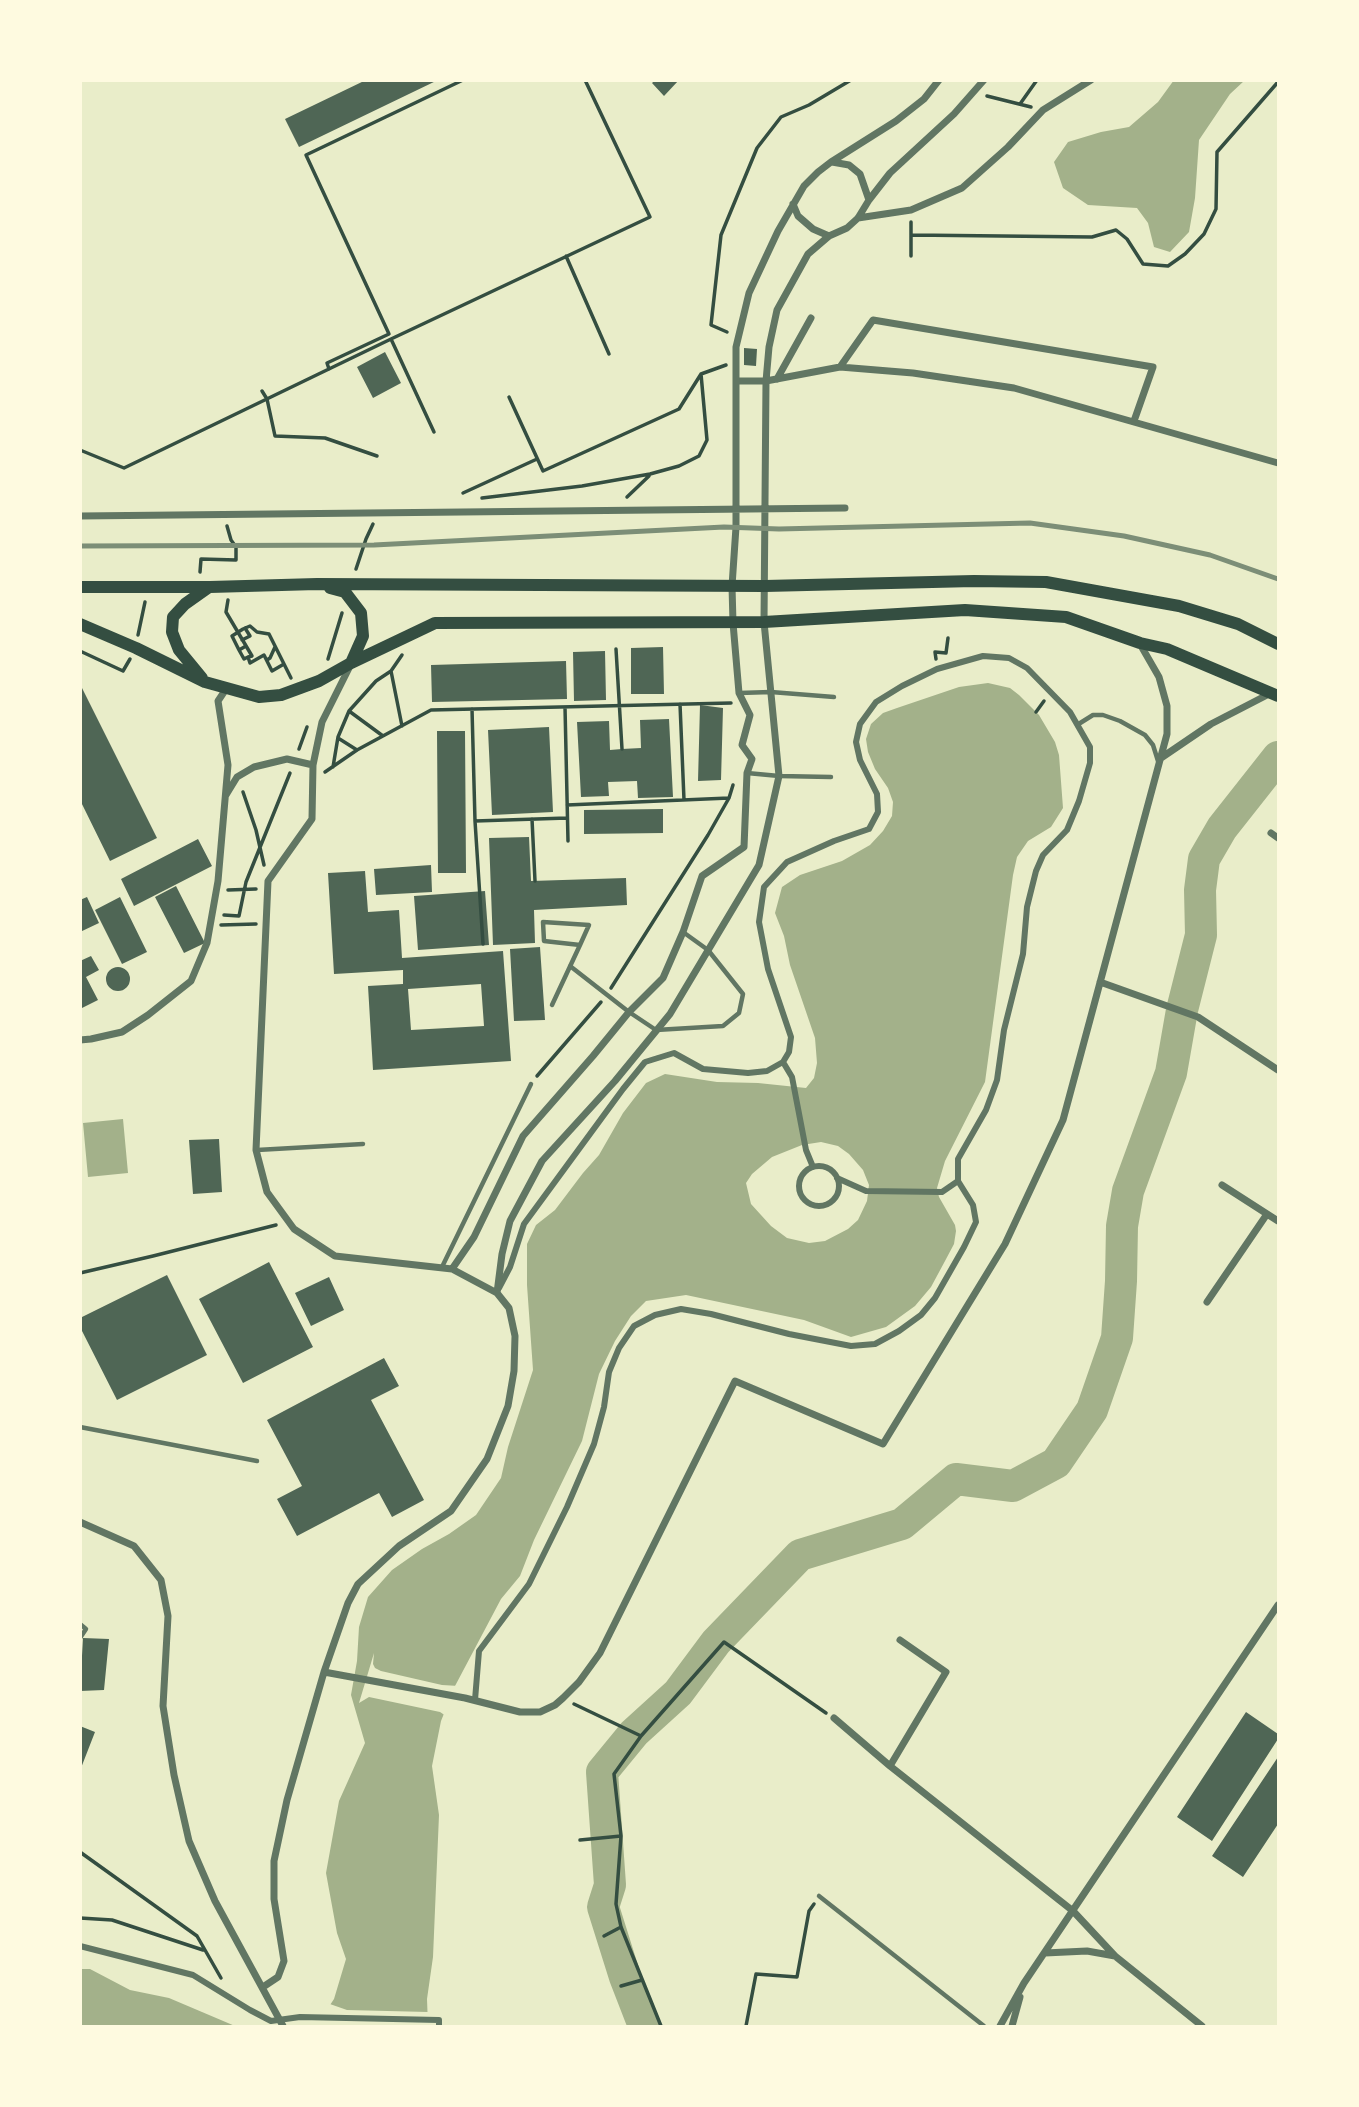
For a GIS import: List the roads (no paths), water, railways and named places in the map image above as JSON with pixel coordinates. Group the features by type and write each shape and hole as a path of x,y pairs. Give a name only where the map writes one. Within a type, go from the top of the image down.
{"main road":[{"path":"80,586 765,586 1046,582 1179,606 1238,624 1279,644"},
{"path":"317,584 345,592 361,613 363,636 351,663"},
{"path":"205,682 179,650 172,632 173,617 185,604 210,587"},
{"path":"80,626 97,630 205,682 259,697 281,695 318,681 436,623 733,623 965,610 1066,617 1140,643 1167,649 1275,694"}],"street":[{"path":"452,1269 474,1237 523,1136 629,1012 663,978 683,932 702,876 744,847 747,773 752,759 742,745 750,715 739,692 732,586 736,509 736,361 738,337 748,293 778,231 804,186 831,162 896,121 924,99 939,80"},
{"path":"497,1293 510,1221 542,1161 615,1081 670,1014 758,864 779,776 764,622 766,381 769,347 777,310 808,254 828,236 847,228 858,218 890,173 954,114 984,80"},
{"path":"858,218 911,210 962,188 1043,110 1091,80"},
{"path":"831,162 849,165 860,174 869,200"},
{"path":"793,204 798,216 813,229 828,236"},
{"path":"777,379 811,318"},
{"path":"840,366 873,320 1153,367 1134,421"},
{"path":"736,381 766,381 840,366 914,373 1014,388 1279,463"},
{"path":"80,516 845,508"},
{"path":"324,1672 466,1698 520,1713 540,1712 563,1698 579,1682 600,1653 735,1381 883,1444 1005,1244 1063,1120 1167,734 1167,706 1159,677 1140,643"},
{"path":"475,1700 479,1651 529,1584 567,1507 594,1444 604,1407 609,1372 619,1348 634,1326 655,1315 681,1309 851,1346 875,1344 921,1315 935,1298 964,1247 976,1222 973,1205 958,1181 958,1159 986,1110 997,1080 1004,1030 1023,954 1027,906 1036,871 1043,855 1067,830 1079,802 1090,763 1090,747 1070,712 1027,668 1009,658 983,656 937,669 876,702 860,724 856,742 860,760 877,794 878,812 869,829 786,862 764,887 759,922 768,969 791,1037 789,1052 783,1062 767,1070 748,1073 703,1069 674,1053 645,1062 622,1089 524,1224 510,1267 497,1293"},
{"path":"262,1987 278,1977 284,1961 274,1899 274,1861 287,1800 324,1672 348,1604 358,1584 400,1546 451,1511 487,1459 508,1406 514,1371 515,1336 511,1317 509,1308 497,1293 452,1269 335,1256 294,1229 288,1221 267,1192 256,1150 268,881 312,819 313,765 322,722 351,663"},
{"path":"80,1040 122,1032 148,1015 191,981 207,943 216,892 228,765 218,713 218,701 226,689"},
{"path":"1160,762 1211,724 1275,694"},
{"path":"225,796 237,777 254,767 287,759 313,765"},
{"path":"1271,833 1279,838"},
{"path":"1100,982 1198,1017 1279,1070"},
{"path":"783,1062 792,1077 806,1147 813,1167"},
{"path":"837,1178 837,1192 829,1202 823,1205 804,1200 799,1187 802,1174 813,1167 824,1167 837,1178 866,1191 942,1192 958,1181"},
{"path":"1222,1185 1279,1221"},
{"path":"1207,1302 1267,1214"},
{"path":"80,1522 134,1546 161,1580 168,1616 163,1706 174,1775 189,1841 215,1901 281,2024"},
{"path":"1000,2026 1024,1983 1279,1605"},
{"path":"891,1766 946,1672 900,1640"},
{"path":"834,1718 1073,1911 1115,1956 1202,2026"},
{"path":"80,1946 193,1975 271,2021 281,2024 300,2017 430,2020 439,2023"},
{"path":"1045,1953 1087,1951 1115,1956"},
{"path":"1012,2026 1024,1983"}],"lane":[{"path":"739,692 771,691 834,697"},
{"path":"1077,725 1093,715 1102,715 1128,725 1144,735 1153,745 1160,762"},
{"path":"747,773 831,777"},
{"path":"552,1005 580,945 589,925 543,922 544,942 580,945"},
{"path":"570,966 656,1030 723,1026 739,1013 743,994 708,950 683,932"},
{"path":"441,1268 531,1084"},
{"path":"256,1150 363,1144"},
{"path":"80,1427 257,1461"},
{"path":"80,1624 86,1629 80,1638"},
{"path":"819,1896 984,2026"}],"waterway":[{"path":"644,2026 603,1907 610,1885 602,1772 634,1733 678,1693 716,1642 800,1555 902,1524 956,1479 1013,1486 1056,1463 1092,1410 1117,1338 1122,1226 1128,1191 1171,1073 1182,1010 1201,935 1200,890 1204,859 1222,828 1278,757"}],"railway":[{"path":"80,546 374,545 724,527 779,529 1030,523 1124,536 1210,555 1278,579"}]}
